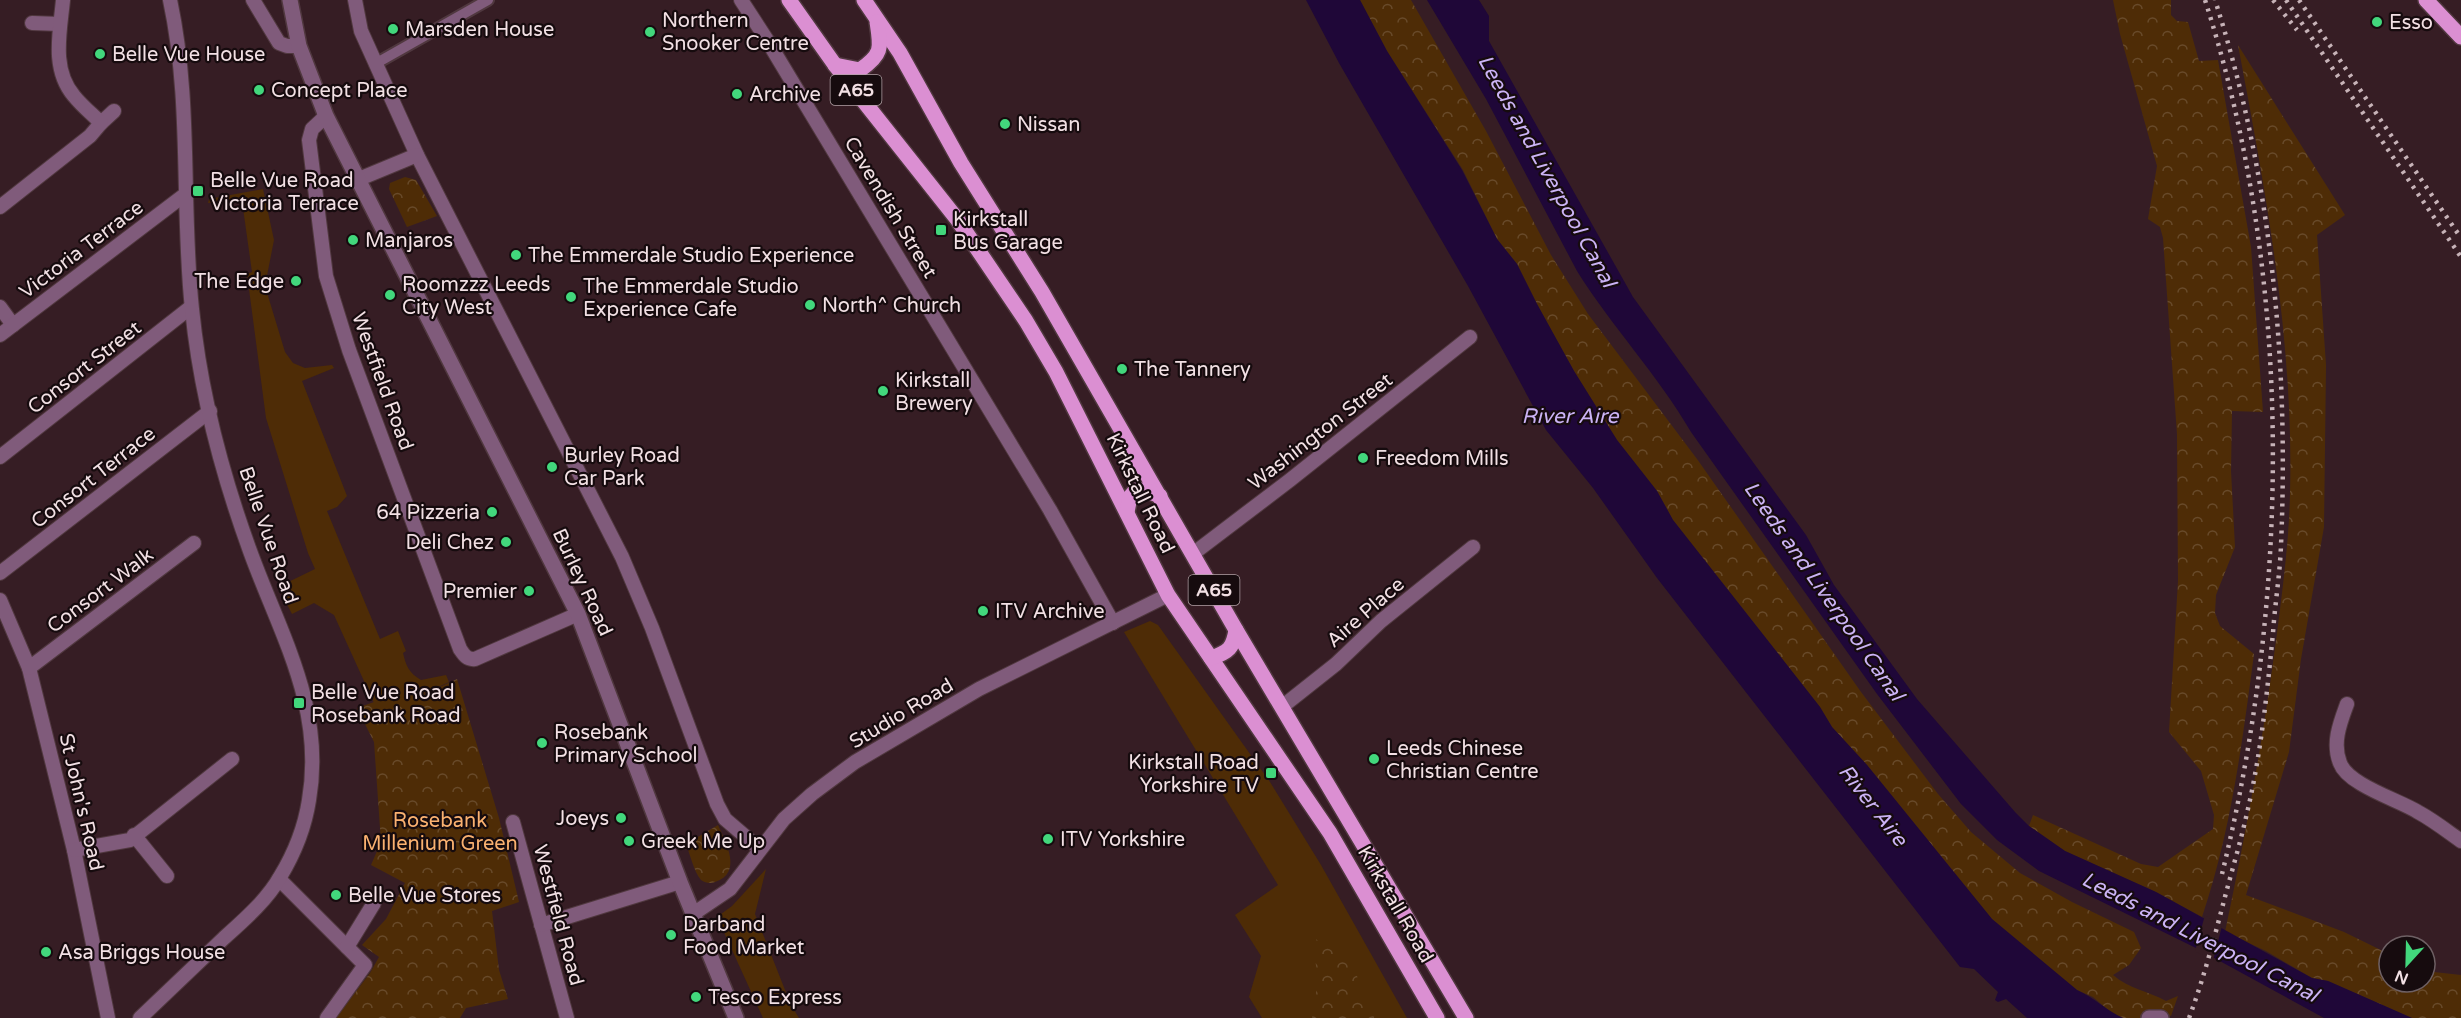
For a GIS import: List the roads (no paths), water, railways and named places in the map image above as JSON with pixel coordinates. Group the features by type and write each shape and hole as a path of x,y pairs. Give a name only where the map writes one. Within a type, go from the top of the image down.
{"main road":[{"name":"Kirkstall Road","path":"789,0 835,65 951,211 1026,321 1056,372 1168,595 1330,834 1437,1018"},
{"name":"Kirkstall Road","path":"864,0 900,53 961,163 1042,292 1194,553 1236,630 1466,1018"},
{"path":"2426,0 2461,37"},
{"path":"835,65 860,70 872,62 880,48 877,19"},
{"path":"1127,512 1130,497 1136,490 1145,490 1160,496"},
{"path":"1211,658 1223,654 1234,645 1236,630"}],"street":[{"path":"63,0 59,66 73,96 101,123"},
{"name":"Belle Vue Road","path":"140,1018 250,914 279,879 300,835 309,802 313,764 308,708 302,681 250,549 210,411 198,357 191,307 184,102 171,0"},
{"path":"253,0 279,43 299,46"},
{"name":"Burley Road","path":"290,0 299,46 326,116 578,614 680,882 736,1018"},
{"path":"354,0 361,31 417,155 622,556 652,628 721,811 725,819 736,830 760,849"},
{"path":"375,64 488,0"},
{"name":"Cavendish Street","path":"741,0 892,245 1050,510 1113,623"},
{"path":"32,22 60,24"},
{"path":"0,207 90,136 114,111"},
{"name":"Westfield Road","path":"326,116 312,129 309,140 326,276 349,350 465,656 471,660 475,659 578,614"},
{"path":"359,179 417,155"},
{"name":"Victoria Terrace","path":"0,335 187,193"},
{"path":"0,307 13,325"},
{"name":"Consort Street","path":"0,457 191,307"},
{"name":"Washington Street","path":"1194,553 1470,337"},
{"name":"Consort Terrace","path":"0,573 210,411"},
{"name":"Consort Walk","path":"29,668 194,543"},
{"name":"Aire Place","path":"1283,706 1336,664 1381,621 1473,548"},
{"name":"Studio Road","path":"693,914 730,889 784,819 812,794 855,762 979,689 1168,595"},
{"name":"St John's Road","path":"0,600 29,668 74,850 108,1018"},
{"path":"2347,704 2338,730 2337,752 2341,766 2357,781 2419,812 2461,841"},
{"path":"74,850 130,840 232,759"},
{"name":"Westfield Road","path":"513,822 567,1018"},
{"path":"134,835 167,876"},
{"path":"279,879 365,965 327,1018"},
{"path":"542,925 680,882"},
{"path":"347,947 374,903"},
{"path":"2149,1018 2160,1018"}],"water":[{"name":"River Aire","path":"1306,0 1360,0 1387,51 1462,170 1497,239 1517,264 1574,371 1617,440 1657,491 1673,520 1820,707 1832,727 1867,765 1992,919 2077,990 2123,1018 2027,1018 2006,999 1998,1002 1995,1000 1998,992 1974,969 1960,967 1657,578 1593,488 1546,430 1468,286 1339,63"},
{"name":"Leeds and Liverpool Canal","path":"1427,0 1479,0 1489,16 1489,41 1633,297 1806,535 1834,585 1917,699 2015,812 2029,826 2065,851 2156,892 2312,978 2328,981 2412,1018 2324,1018 2196,948 2039,871 1997,840 1961,804 1877,694 1577,271 1486,99"}],"railway":[{"path":"2205,0 2234,106 2255,214 2268,324 2273,436 2270,547 2261,658 2245,767 2222,874"},
{"path":"2189,1018 2200,988 2237,853 2256,768 2266,701 2280,567 2283,476 2278,338 2263,201 2250,133 2215,0"},
{"path":"2273,0 2297,30"},
{"path":"2286,0 2461,257"},
{"path":"2299,0 2461,238"}],"place":[{"name":"Esso","path":"2377,22"},
{"name":"Marsden House","path":"393,29"},
{"name":"Northern Snooker Centre","path":"650,32"},
{"name":"Belle Vue House","path":"100,54"},
{"name":"Concept Place","path":"259,90"},
{"name":"Archive","path":"737,94"},
{"name":"Nissan","path":"1005,124"},
{"name":"Belle Vue Road Victoria Terrace","path":"198,191"},
{"name":"Kirkstall Bus Garage","path":"941,230"},
{"name":"Manjaros","path":"353,240"},
{"name":"The Emmerdale Studio Experience","path":"516,255"},
{"name":"The Edge","path":"296,281"},
{"name":"Roomzzz Leeds City West","path":"390,295"},
{"name":"The Emmerdale Studio Experience Cafe","path":"571,297"},
{"name":"North^ Church","path":"810,305"},
{"name":"The Tannery","path":"1122,369"},
{"name":"Kirkstall Brewery","path":"883,391"},
{"name":"Freedom Mills","path":"1363,458"},
{"name":"Burley Road Car Park","path":"552,467"},
{"name":"64 Pizzeria","path":"492,512"},
{"name":"Deli Chez","path":"506,542"},
{"name":"Premier","path":"529,591"},
{"name":"ITV Archive","path":"983,611"},
{"name":"Belle Vue Road Rosebank Road","path":"299,703"},
{"name":"Rosebank Primary School","path":"542,743"},
{"name":"Leeds Chinese Christian Centre","path":"1374,759"},
{"name":"Kirkstall Road Yorkshire TV","path":"1271,773"},
{"name":"Joeys","path":"621,818"},
{"name":"ITV Yorkshire","path":"1048,839"},
{"name":"Greek Me Up","path":"629,841"},
{"name":"Belle Vue Stores","path":"336,895"},
{"name":"Darband Food Market","path":"671,935"},
{"name":"Asa Briggs House","path":"46,952"},
{"name":"Tesco Express","path":"696,997"}],"park label":[{"name":"Rosebank Millenium Green","path":"440,832"}]}
